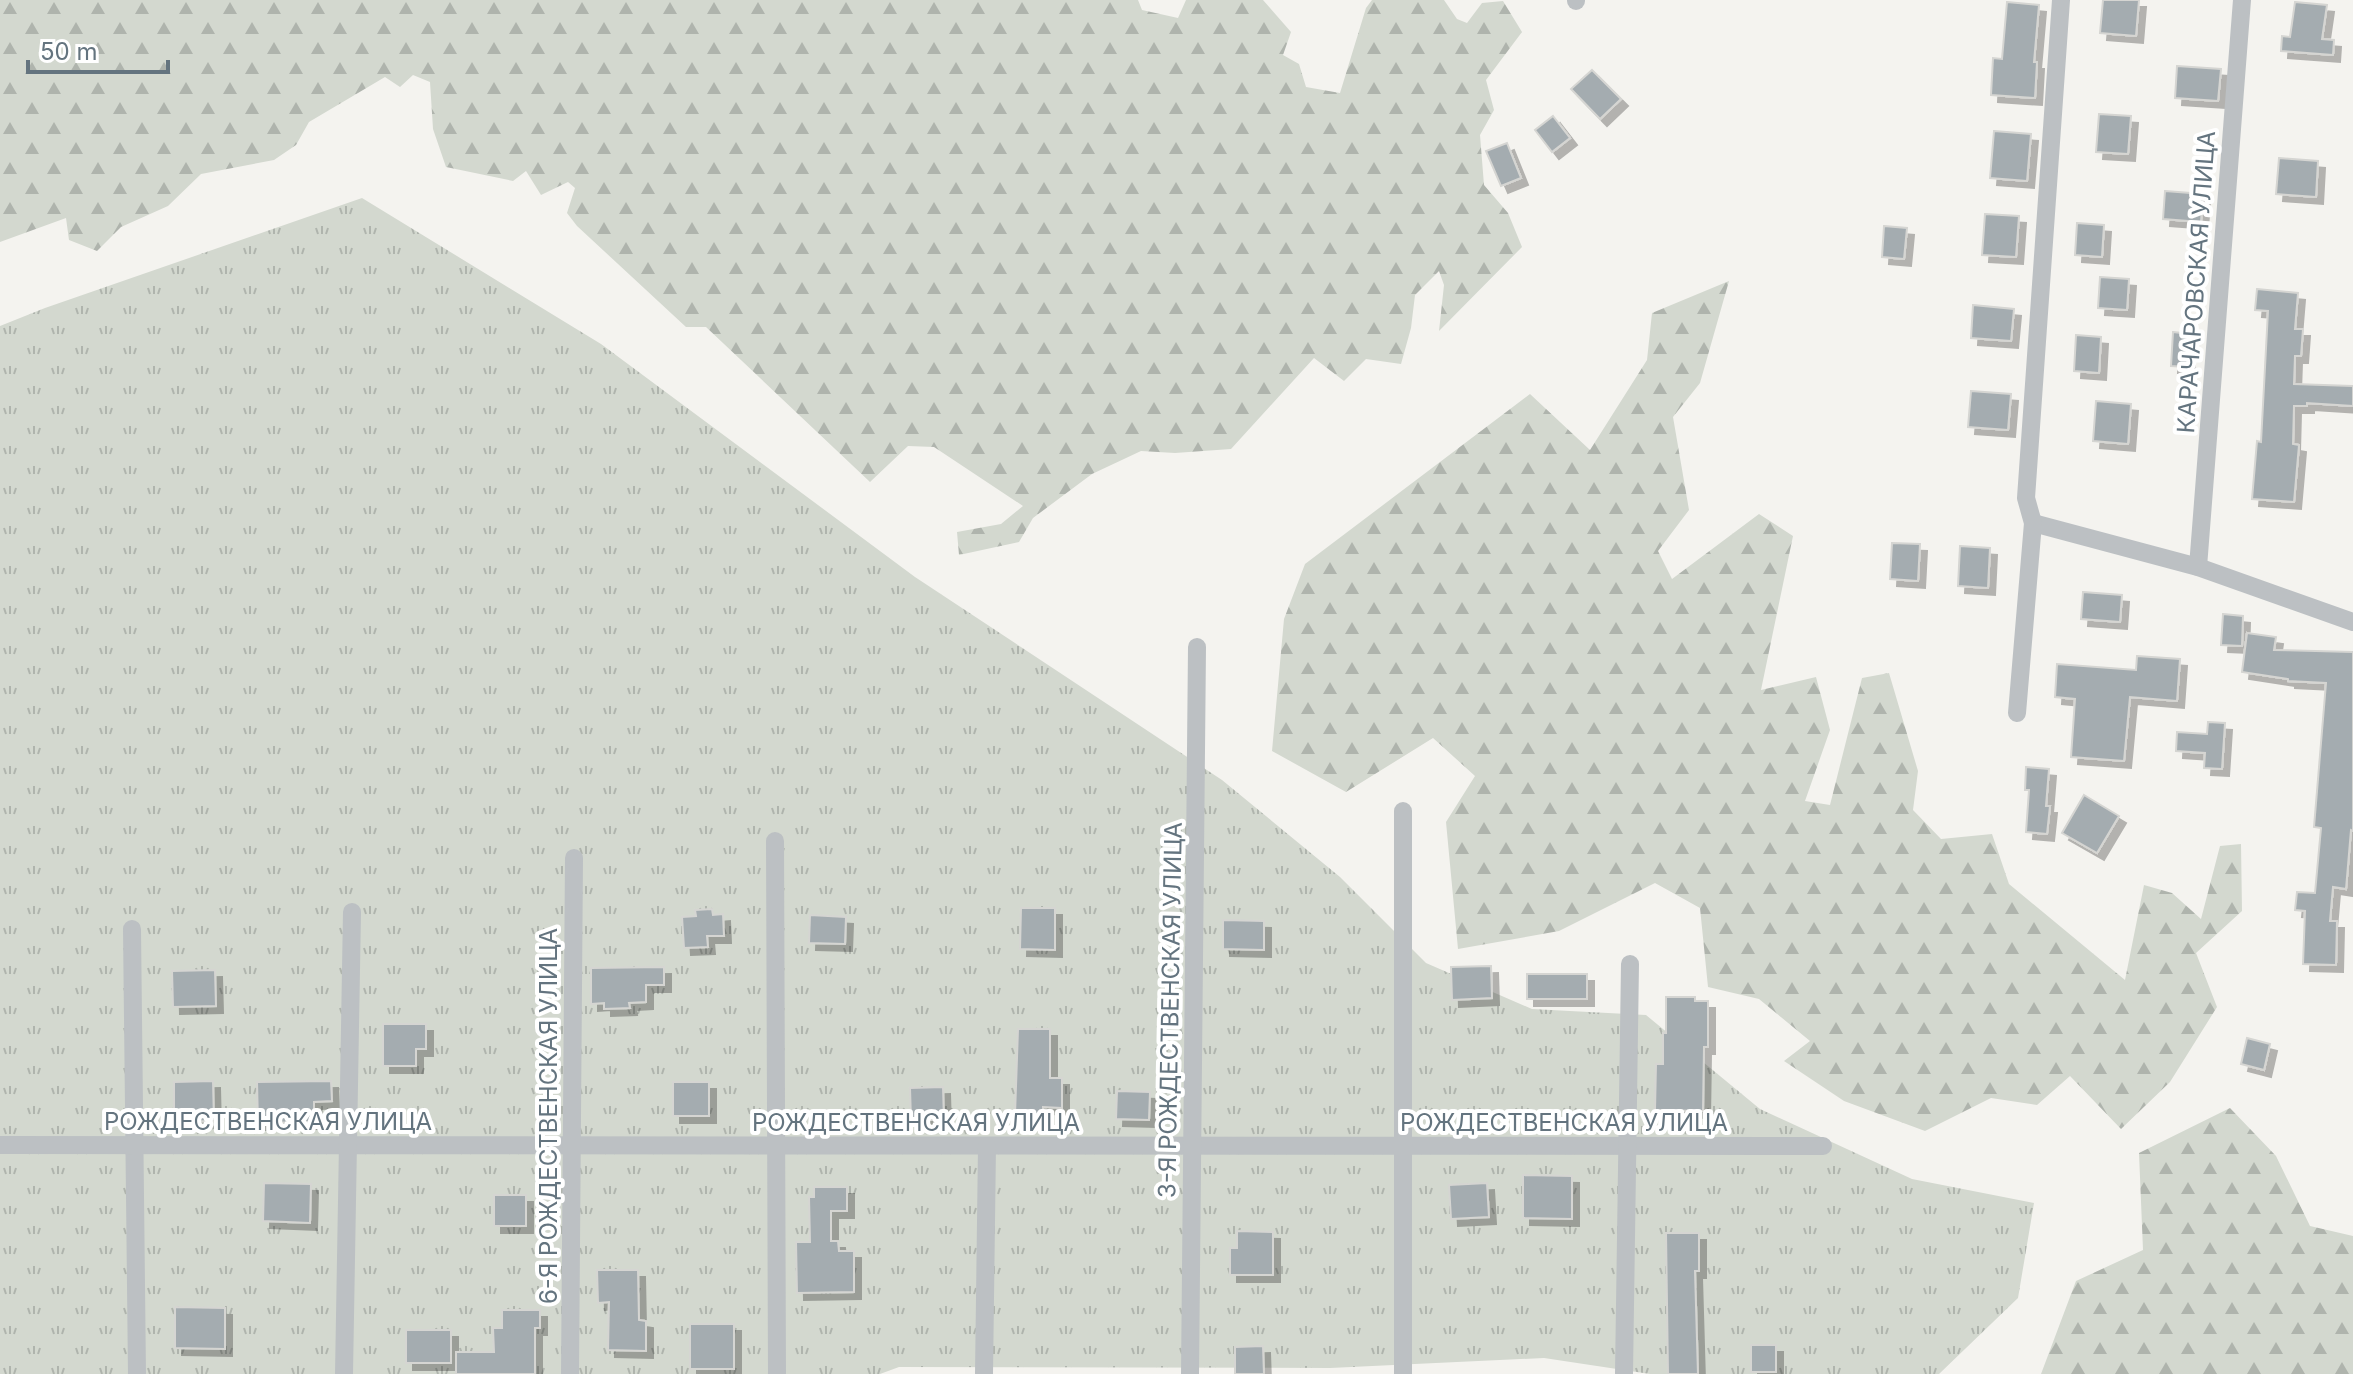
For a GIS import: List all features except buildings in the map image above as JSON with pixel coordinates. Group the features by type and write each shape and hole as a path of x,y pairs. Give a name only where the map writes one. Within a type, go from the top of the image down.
{"street":[{"path":"2017,713 2033,523 2026,498 2061,0"},
{"name":"КАРАЧАРОВСКАЯ УЛИЦА","path":"2198,567 2242,0"},
{"path":"2033,523 2198,567 2353,622"},
{"name":"3-Я РОЖДЕСТВЕНСКАЯ УЛИЦА","path":"1190,1374 1197,647"},
{"path":"1403,811 1403,1374"},
{"path":"775,841 777,1374"},
{"name":"6-Я РОЖДЕСТВЕНСКАЯ УЛИЦА","path":"570,1374 574,858"},
{"path":"344,1374 352,912"},
{"path":"132,929 137,1374"},
{"path":"1624,1374 1630,964"},
{"name":"РОЖДЕСТВЕНСКАЯ УЛИЦА","path":"4,1145 1823,1146"},
{"path":"984,1374 987,1146"}],"green space":[{"path":"0,0 1138,0 1142,10 1178,18 1186,0 1263,0 1291,32 1283,55 1299,64 1306,87 1340,93 1366,8 1372,0 1444,0 1457,19 1467,23 1482,3 1503,1 1522,32 1486,80 1494,110 1480,135 1484,185 1508,213 1522,247 1439,331 1444,285 1439,271 1415,295 1411,328 1401,364 1366,359 1344,381 1314,358 1231,449 1175,453 1141,451 1092,474 1033,518 1019,542 959,555 957,532 1001,524 1023,506 934,447 908,446 870,482 706,327 686,327 577,226 567,213 575,188 568,182 541,195 526,171 513,181 446,167 433,129 430,82 413,75 400,87 385,77 309,122 296,145 274,160 201,174 168,206 121,227 97,251 69,240 66,218 0,242"},
{"path":"362,198 601,344 915,577 1222,780 1340,877 1426,963 1532,1009 1646,1015 1760,1109 1912,1179 2034,1203 2018,1298 1939,1374 1650,1374 1544,1358 1330,1368 899,1367 880,1374 0,1374 0,326"},
{"path":"1729,281 1700,383 1673,417 1689,510 1658,551 1672,579 1759,514 1793,536 1761,690 1816,677 1830,730 1805,801 1830,805 1862,678 1889,673 1918,771 1913,810 1941,839 1992,834 2009,884 2125,980 2144,885 2172,893 2201,919 2220,846 2241,844 2242,911 2196,953 2217,1007 2170,1082 2121,1129 2070,1076 2037,1105 1991,1098 1925,1131 1844,1101 1784,1061 1810,1041 1759,999 1708,987 1700,908 1655,883 1559,931 1458,949 1446,822 1475,776 1433,738 1346,792 1272,751 1284,619 1305,564 1530,394 1590,450 1647,360 1652,313"},
{"path":"2230,1108 2276,1156 2310,1226 2353,1236 2353,1374 2041,1374 2076,1281 2143,1250 2139,1153"}]}
